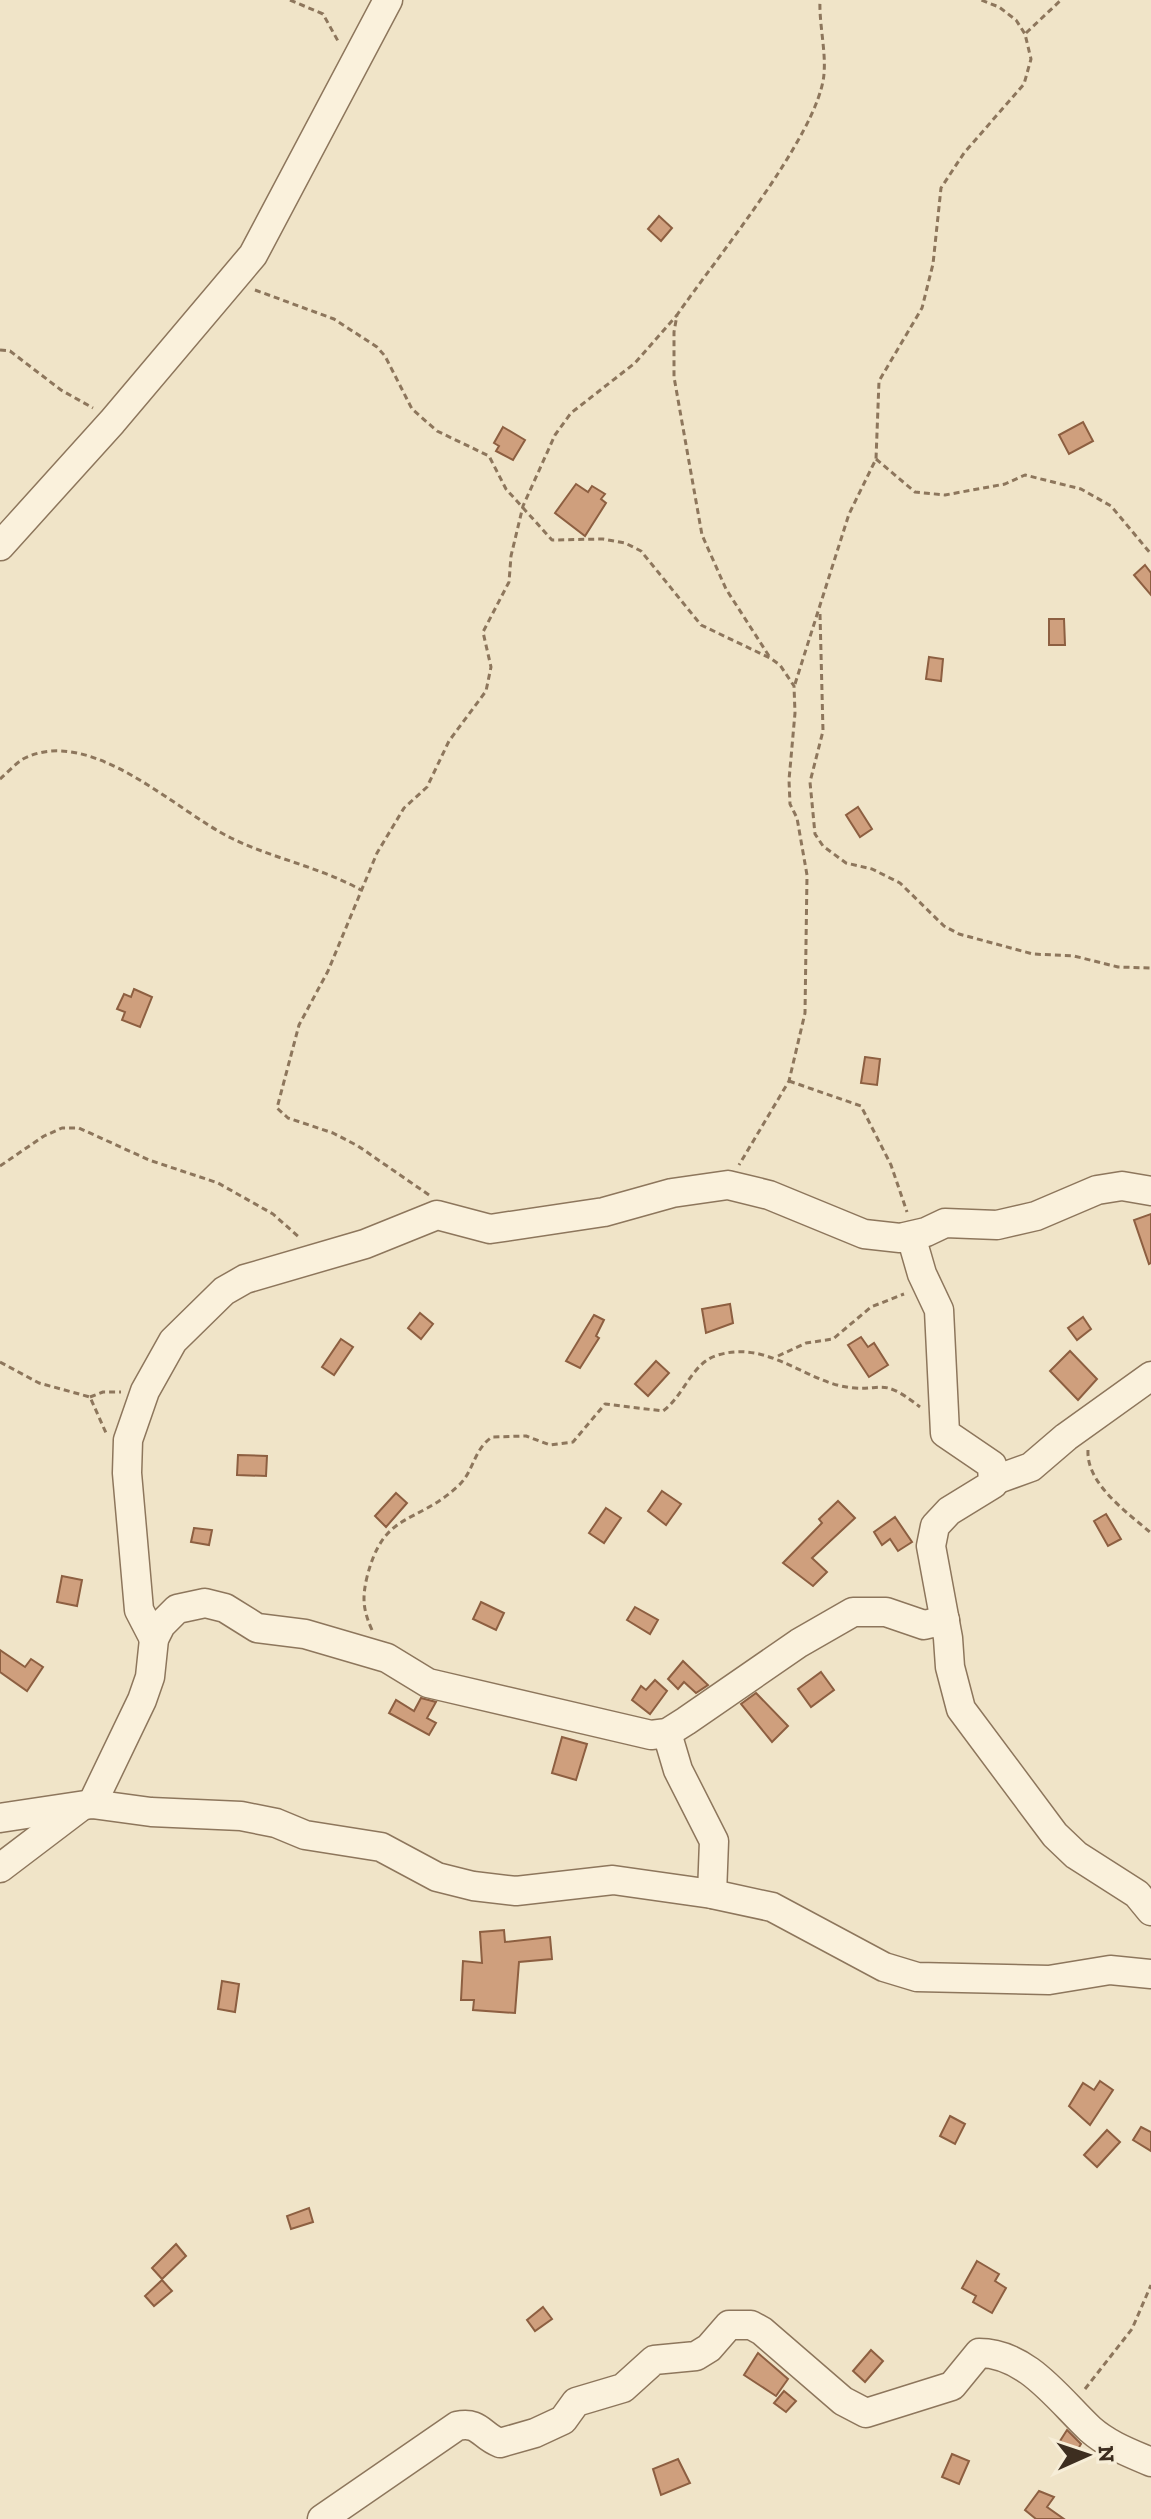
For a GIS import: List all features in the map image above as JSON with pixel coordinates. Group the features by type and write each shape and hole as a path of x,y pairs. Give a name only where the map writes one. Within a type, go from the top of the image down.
{"street":[{"path":"0,546 232,283 269,227 388,0"},
{"path":"154,1639 139,1610 127,1473 128,1440 145,1391 173,1341 224,1291 245,1279 365,1244 437,1215 490,1229 604,1212 672,1193 728,1185 769,1195 864,1234 911,1236 945,1223 997,1225 1036,1216 1097,1190 1122,1186 1151,1191"},
{"path":"911,1236 926,1285 939,1310 942,1423 952,1441 992,1465 995,1480"},
{"path":"1151,1376 1031,1467 995,1480 949,1511 935,1526 931,1546 954,1689 961,1709 987,1748 1065,1845 1120,1882 1151,1911"},
{"path":"0,1868 87,1805 142,1700 150,1677 154,1639 170,1613 184,1606 205,1603 225,1608 257,1628 318,1637 387,1658 428,1683 651,1735 667,1733 799,1643 853,1612 886,1612 924,1625 945,1620"},
{"path":"667,1733 678,1770 714,1841 712,1894"},
{"path":"0,1818 87,1805 151,1812 241,1816 276,1823 305,1835 381,1847 437,1877 473,1886 516,1891 613,1880 712,1894 772,1907 884,1967 917,1977 1049,1980 1110,1970 1151,1974"},
{"path":"322,2519 457,2426 470,2423 478,2426 500,2443 535,2433 563,2420 576,2402 623,2388 654,2360 696,2356 709,2348 729,2325 751,2325 762,2331 859,2412 904,2404 952,2386 979,2353 1014,2362 1070,2408 1092,2431 1115,2446 1151,2462"}],"path":[{"path":"290,0 323,14 336,33 351,71"},
{"path":"436,1199 358,1146 333,1133 288,1118 277,1108 299,1025 328,971 377,853 404,808 427,787 449,741 486,691 491,667 483,632 509,582 511,556 523,506 555,435 571,413 635,363 677,315 765,192 820,95 824,73 820,0"},
{"path":"728,1185 789,1081 805,1013 807,875 797,818 790,804 794,686 849,514 876,459 879,381 922,308 933,264 941,188 964,153 1024,84 1031,59 1025,34 1016,20 999,7 981,0"},
{"path":"1025,34 1061,0"},
{"path":"232,283 334,319 377,347 385,356 412,409 437,431 489,456 506,489 542,533 552,540 603,539 625,543 641,551 701,625 770,658 780,665 794,686"},
{"path":"677,315 674,377 702,535 726,589 770,658"},
{"path":"0,350 10,351 61,390 112,422"},
{"path":"876,459 915,492 945,495 1005,484 1025,475 1081,489 1111,506 1151,554"},
{"path":"819,610 823,731 810,782 815,834 823,846 846,863 872,869 900,883 944,926 959,934 1033,954 1074,956 1118,967 1151,968"},
{"path":"0,779 22,760 37,754 94,756 218,831 271,855 313,866 361,890"},
{"path":"789,1081 861,1106 891,1165 911,1236"},
{"path":"0,1166 44,1136 62,1128 79,1128 149,1160 218,1183 273,1214 310,1246 327,1254"},
{"path":"777,1357 806,1343 833,1339 871,1307 926,1285"},
{"path":"387,1658 362,1603 376,1546 385,1534 439,1502 461,1484 485,1442 492,1437 526,1436 550,1445 573,1442 605,1404 663,1411 706,1361 718,1355 740,1352 777,1357 842,1386 891,1387 942,1423"},
{"path":"0,1362 39,1383 90,1397 103,1392 145,1391"},
{"path":"90,1397 106,1433 113,1438 128,1440"},
{"path":"1092,1418 1088,1437 1089,1470 1122,1508 1151,1533"},
{"path":"1070,2408 1132,2329 1151,2285"}],"building":[{"path":"659,216 672,228 661,241 648,229"},
{"path":"1083,422 1093,441 1069,454 1059,435"},
{"path":"503,427 525,440 513,460 496,451 499,446 494,443"},
{"path":"576,484 588,492 592,486 605,494 601,499 606,503 585,536 555,513"},
{"path":"1145,565 1151,573 1151,595 1134,575"},
{"path":"1049,619 1064,619 1065,645 1049,645"},
{"path":"929,657 943,659 941,681 926,679"},
{"path":"858,807 872,829 860,837 846,815"},
{"path":"134,989 152,997 140,1027 122,1020 125,1012 117,1009 124,994 131,997"},
{"path":"865,1057 880,1059 877,1085 861,1083"},
{"path":"1151,1214 1151,1263 1149,1264 1134,1220"},
{"path":"730,1304 733,1323 706,1333 702,1309"},
{"path":"420,1313 433,1324 421,1339 408,1328"},
{"path":"594,1315 604,1320 596,1336 599,1338 580,1368 566,1361"},
{"path":"1083,1317 1091,1329 1077,1340 1068,1328"},
{"path":"861,1337 868,1347 874,1343 888,1365 869,1377 848,1345"},
{"path":"341,1339 353,1347 334,1375 322,1367"},
{"path":"1070,1351 1097,1379 1078,1400 1050,1371"},
{"path":"656,1361 669,1373 648,1396 635,1384"},
{"path":"238,1455 267,1456 266,1476 237,1475"},
{"path":"662,1491 681,1504 666,1525 648,1511"},
{"path":"396,1493 407,1503 386,1527 375,1516"},
{"path":"838,1501 855,1518 812,1558 827,1572 813,1586 783,1563 822,1523 819,1519"},
{"path":"606,1508 621,1518 604,1543 589,1533"},
{"path":"1106,1514 1121,1539 1108,1546 1094,1521"},
{"path":"895,1517 912,1542 898,1551 890,1539 882,1545 874,1532"},
{"path":"194,1528 212,1530 209,1545 191,1542"},
{"path":"62,1576 82,1580 77,1606 57,1602"},
{"path":"481,1602 504,1613 496,1630 473,1619"},
{"path":"635,1607 658,1620 650,1634 627,1620"},
{"path":"0,1650 25,1667 31,1659 43,1667 27,1691 0,1672"},
{"path":"683,1661 708,1685 696,1693 684,1682 678,1689 668,1679"},
{"path":"821,1672 834,1690 811,1707 798,1689"},
{"path":"655,1680 667,1691 650,1714 632,1700 641,1686 646,1690"},
{"path":"756,1693 788,1726 772,1742 741,1704"},
{"path":"421,1698 436,1702 427,1718 436,1723 429,1735 389,1713 396,1700 414,1711"},
{"path":"562,1737 587,1744 576,1780 552,1773"},
{"path":"504,1930 505,1942 550,1937 552,1959 519,1962 515,2013 473,2010 474,2000 461,2000 463,1961 482,1963 480,1932"},
{"path":"222,1981 239,1984 235,2012 218,2009"},
{"path":"1100,2081 1113,2090 1090,2125 1069,2106 1083,2083 1094,2090"},
{"path":"950,2116 965,2124 955,2144 940,2136"},
{"path":"1141,2127 1151,2132 1151,2151 1133,2140"},
{"path":"1107,2130 1120,2142 1097,2167 1084,2155"},
{"path":"309,2208 313,2222 291,2229 287,2216"},
{"path":"176,2244 186,2256 162,2279 152,2268"},
{"path":"977,2261 999,2274 995,2281 1006,2288 992,2313 973,2302 976,2296 962,2288"},
{"path":"162,2280 172,2291 154,2306 145,2296"},
{"path":"543,2307 552,2319 535,2331 527,2320"},
{"path":"871,2350 883,2361 865,2382 853,2371"},
{"path":"758,2353 788,2379 776,2396 744,2375"},
{"path":"784,2391 796,2401 786,2412 774,2403"},
{"path":"1067,2430 1081,2444 1076,2452 1060,2441"},
{"path":"952,2454 969,2461 959,2484 942,2477"},
{"path":"678,2459 690,2483 661,2495 653,2469"},
{"path":"1039,2491 1054,2497 1047,2507 1064,2519 1036,2519 1025,2510"}]}
